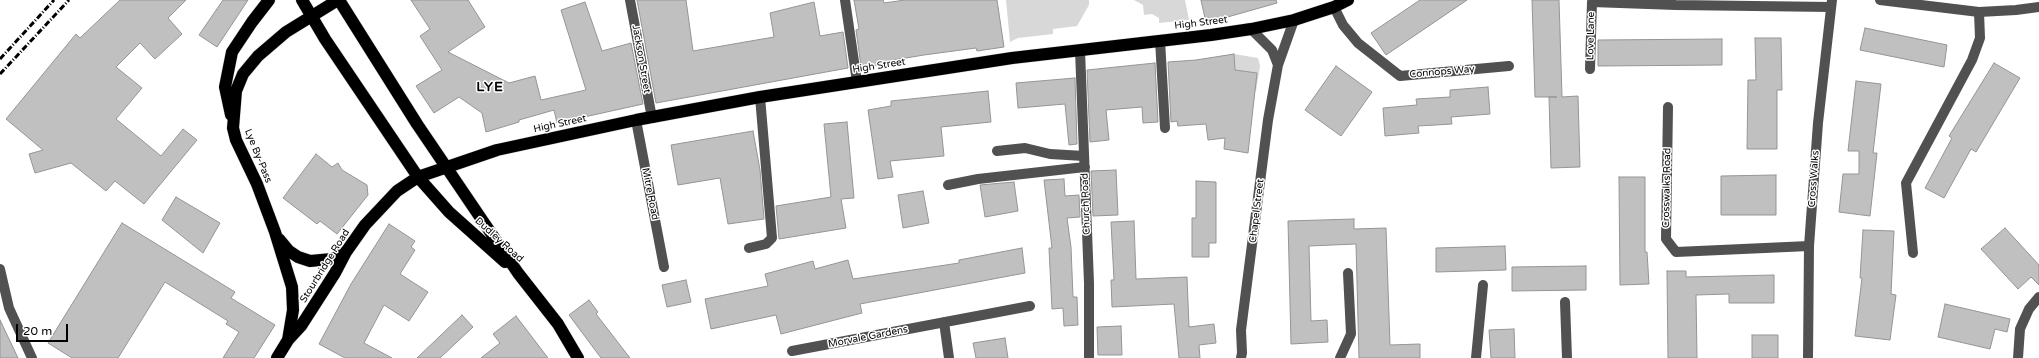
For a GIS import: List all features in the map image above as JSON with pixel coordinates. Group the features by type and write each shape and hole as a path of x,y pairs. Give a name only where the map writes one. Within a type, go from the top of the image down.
{"highway":[{"path":"233,128 225,86 232,52 269,0"},
{"name":"Dudley Road","path":"302,0 311,17 418,177 448,212 518,273"},
{"name":"Lye By-Pass","path":"288,340 293,310 292,287 275,232 257,184 236,140 233,128 236,91 243,74 258,56 286,32 339,0"},
{"name":"Dudley Road","path":"339,0 446,167 518,273"},
{"name":"High Street","path":"418,177 497,150 636,120 760,97 1012,58 1251,29 1294,20 1334,7 1348,0"},
{"name":"Stourbridge Road","path":"277,358 288,340 301,326 327,286 346,252 384,204 397,191 418,177"},
{"path":"275,232 289,251 298,257 310,261 332,259 346,252"},
{"path":"518,273 558,324 578,358"}],"street":[{"name":"Jackson Street","path":"630,0 652,118"},
{"path":"845,0 857,82"},
{"path":"1880,0 1979,12 2039,7"},
{"name":"Love Lane","path":"1590,69 1592,2 1676,5 1832,4"},
{"name":"Cross Walks","path":"1808,358 1809,246 1818,123 1832,4"},
{"name":"Connops Way","path":"1334,7 1343,25 1358,43 1400,76 1509,66"},
{"path":"1913,253 1906,182 1972,60 1980,38 1979,12"},
{"name":"Chapel Street","path":"1245,356 1241,330 1268,120 1278,65 1294,20"},
{"path":"1251,29 1272,50 1278,65"},
{"path":"1160,40 1165,128"},
{"name":"Church Road","path":"1080,50 1089,358"},
{"path":"748,248 766,244 772,238 760,97"},
{"name":"Crosswalks Road","path":"1668,107 1666,238 1676,252 1809,246"},
{"name":"Mitre Road","path":"636,120 664,267"},
{"path":"997,151 1025,148 1050,154 1084,156"},
{"path":"948,185 978,179 1084,167"},
{"path":"0,269 9,308 32,358"},
{"path":"1340,358 1351,334 1348,273"},
{"path":"1476,358 1483,285"},
{"path":"2018,358 2020,329 2029,309 2039,297"},
{"path":"1564,302 1567,358"},
{"name":"Morvale Gardens","path":"792,351 1030,306"},
{"path":"944,322 949,358"}],"shaded area":[{"path":"1006,0 1089,0 1089,5 1077,26 1053,29 1053,34 1018,38 1010,42"},
{"path":"1134,0 1185,0 1189,20 1159,23 1159,18 1152,14 1144,15 1143,5"},
{"path":"1234,54 1258,58 1260,66 1256,91 1257,73 1235,70"}],"building":[{"path":"120,0 186,0 168,18 182,34 155,59 140,43 116,67 142,88 116,119 161,156 183,129 197,140 144,204 115,181 106,191 71,163 35,173 29,154 43,150 6,119 76,34 80,38"},
{"path":"223,0 248,0 217,47 199,35"},
{"path":"411,0 468,0 485,27 448,52 509,83 535,76 541,100 586,90 561,10 585,2 602,51 631,43 643,104 557,123 554,110 519,120 519,122 486,132 482,113 459,97 434,113 416,86 442,70 420,36 430,29"},
{"path":"637,0 686,0 693,51 774,37 770,13 814,2 820,36 843,32 848,68 656,103"},
{"path":"854,0 883,0 884,3 905,0 997,0 1004,47 977,51 976,48 888,61 889,64 865,67 864,65 861,66 856,30 859,29"},
{"path":"1201,0 1276,0 1277,3 1210,22 1209,18 1205,18"},
{"path":"1420,0 1467,0 1386,55 1371,33"},
{"path":"1532,0 1559,0 1562,97 1578,96 1580,167 1551,168 1549,97 1535,97"},
{"path":"1865,28 1947,45 1944,67 1860,50"},
{"path":"1755,38 1781,38 1782,90 1777,90 1777,149 1747,149 1748,80 1756,80"},
{"path":"1722,39 1722,65 1598,66 1598,40"},
{"path":"1234,54 1235,70 1257,73 1248,153 1224,149 1225,138 1208,140 1206,124 1178,126 1177,121 1171,122 1168,62 1196,60"},
{"path":"1155,63 1158,122 1143,123 1142,107 1106,110 1109,140 1090,142 1087,70"},
{"path":"1994,63 2020,78 1976,152 1971,149 1944,198 1925,188 1952,138 1949,136"},
{"path":"1336,66 1372,92 1341,136 1305,110"},
{"path":"1075,78 1077,144 1069,145 1065,104 1018,108 1016,83"},
{"path":"1856,81 1881,84 1873,153 1877,153 1870,216 1839,212 1843,174 1859,174 1859,151 1848,151"},
{"path":"1488,87 1490,114 1451,117 1452,124 1418,126 1419,133 1385,136 1383,108 1417,105 1416,99 1450,97 1450,90"},
{"path":"988,91 991,122 941,127 944,156 890,161 893,177 878,179 868,110 891,106 891,101"},
{"path":"847,122 854,198 841,199 846,228 779,239 776,206 831,197 824,124"},
{"path":"753,131 760,170 764,219 728,224 720,178 678,185 671,145"},
{"path":"316,154 332,167 338,163 342,170 367,185 368,195 337,234 320,221 317,224 283,198"},
{"path":"1116,170 1118,215 1093,216 1091,171"},
{"path":"1776,175 1776,215 1721,215 1721,176"},
{"path":"1619,177 1645,177 1645,252 1647,252 1649,284 1620,285"},
{"path":"1064,179 1065,196 1079,195 1080,217 1067,218 1071,247 1073,297 1077,297 1078,325 1064,326 1063,308 1052,309 1049,248 1052,248 1044,180"},
{"path":"1196,181 1216,182 1216,243 1209,243 1209,257 1192,257 1192,218 1196,218"},
{"path":"1014,182 1018,211 985,217 980,185"},
{"path":"923,191 929,223 903,228 898,195"},
{"path":"176,197 220,223 203,253 162,220"},
{"path":"1354,219 1354,229 1386,228 1390,345 1420,344 1420,358 1359,358 1356,244 1309,246 1311,321 1327,320 1328,342 1291,344 1288,221"},
{"path":"1134,221 1136,279 1187,277 1189,327 1214,324 1216,343 1199,345 1200,358 1179,358 1174,304 1112,307 1111,280 1114,280 1111,222"},
{"path":"122,223 235,292 231,298 275,325 254,358 223,358 239,332 226,324 228,321 165,282 118,358 72,358 48,343"},
{"path":"389,224 415,241 411,247 415,250 400,274 428,292 409,321 384,305 364,343 392,358 345,358 319,344 351,284"},
{"path":"2005,228 2039,265 2039,285 2031,277 2018,289 1981,249"},
{"path":"1863,230 1894,231 1891,294 1896,295 1890,340 1855,336 1862,278 1860,278"},
{"path":"1505,246 1506,270 1436,272 1436,248"},
{"path":"1022,248 1025,273 860,304 862,313 781,334 776,315 711,329 705,299 768,286 765,274 813,261 815,269 848,260 853,279 959,263 959,260"},
{"path":"1586,266 1586,290 1512,291 1512,267"},
{"path":"1667,271 1686,271 1686,277 1774,275 1774,303 1729,303 1729,294 1696,295 1697,358 1668,358"},
{"path":"686,280 691,302 667,307 662,285"},
{"path":"589,300 598,312 596,314 630,358 601,358 569,315"},
{"path":"1945,304 2010,319 2007,332 1995,329 1990,349 1938,337"},
{"path":"462,315 473,327 440,358 417,358"},
{"path":"516,316 548,358 481,358 500,343 493,334"},
{"path":"0,320 18,358 0,358"},
{"path":"1121,326 1122,355 1098,355 1097,327"},
{"path":"1514,329 1515,358 1491,358 1489,330"},
{"path":"1752,335 1778,335 1778,358 1752,358"},
{"path":"1005,338 1008,358 976,358 973,343"}],"railway":[{"path":"0,59 54,0"},
{"path":"0,74 69,0"}],"district":[{"name":"LYE","path":"490,87"}]}
